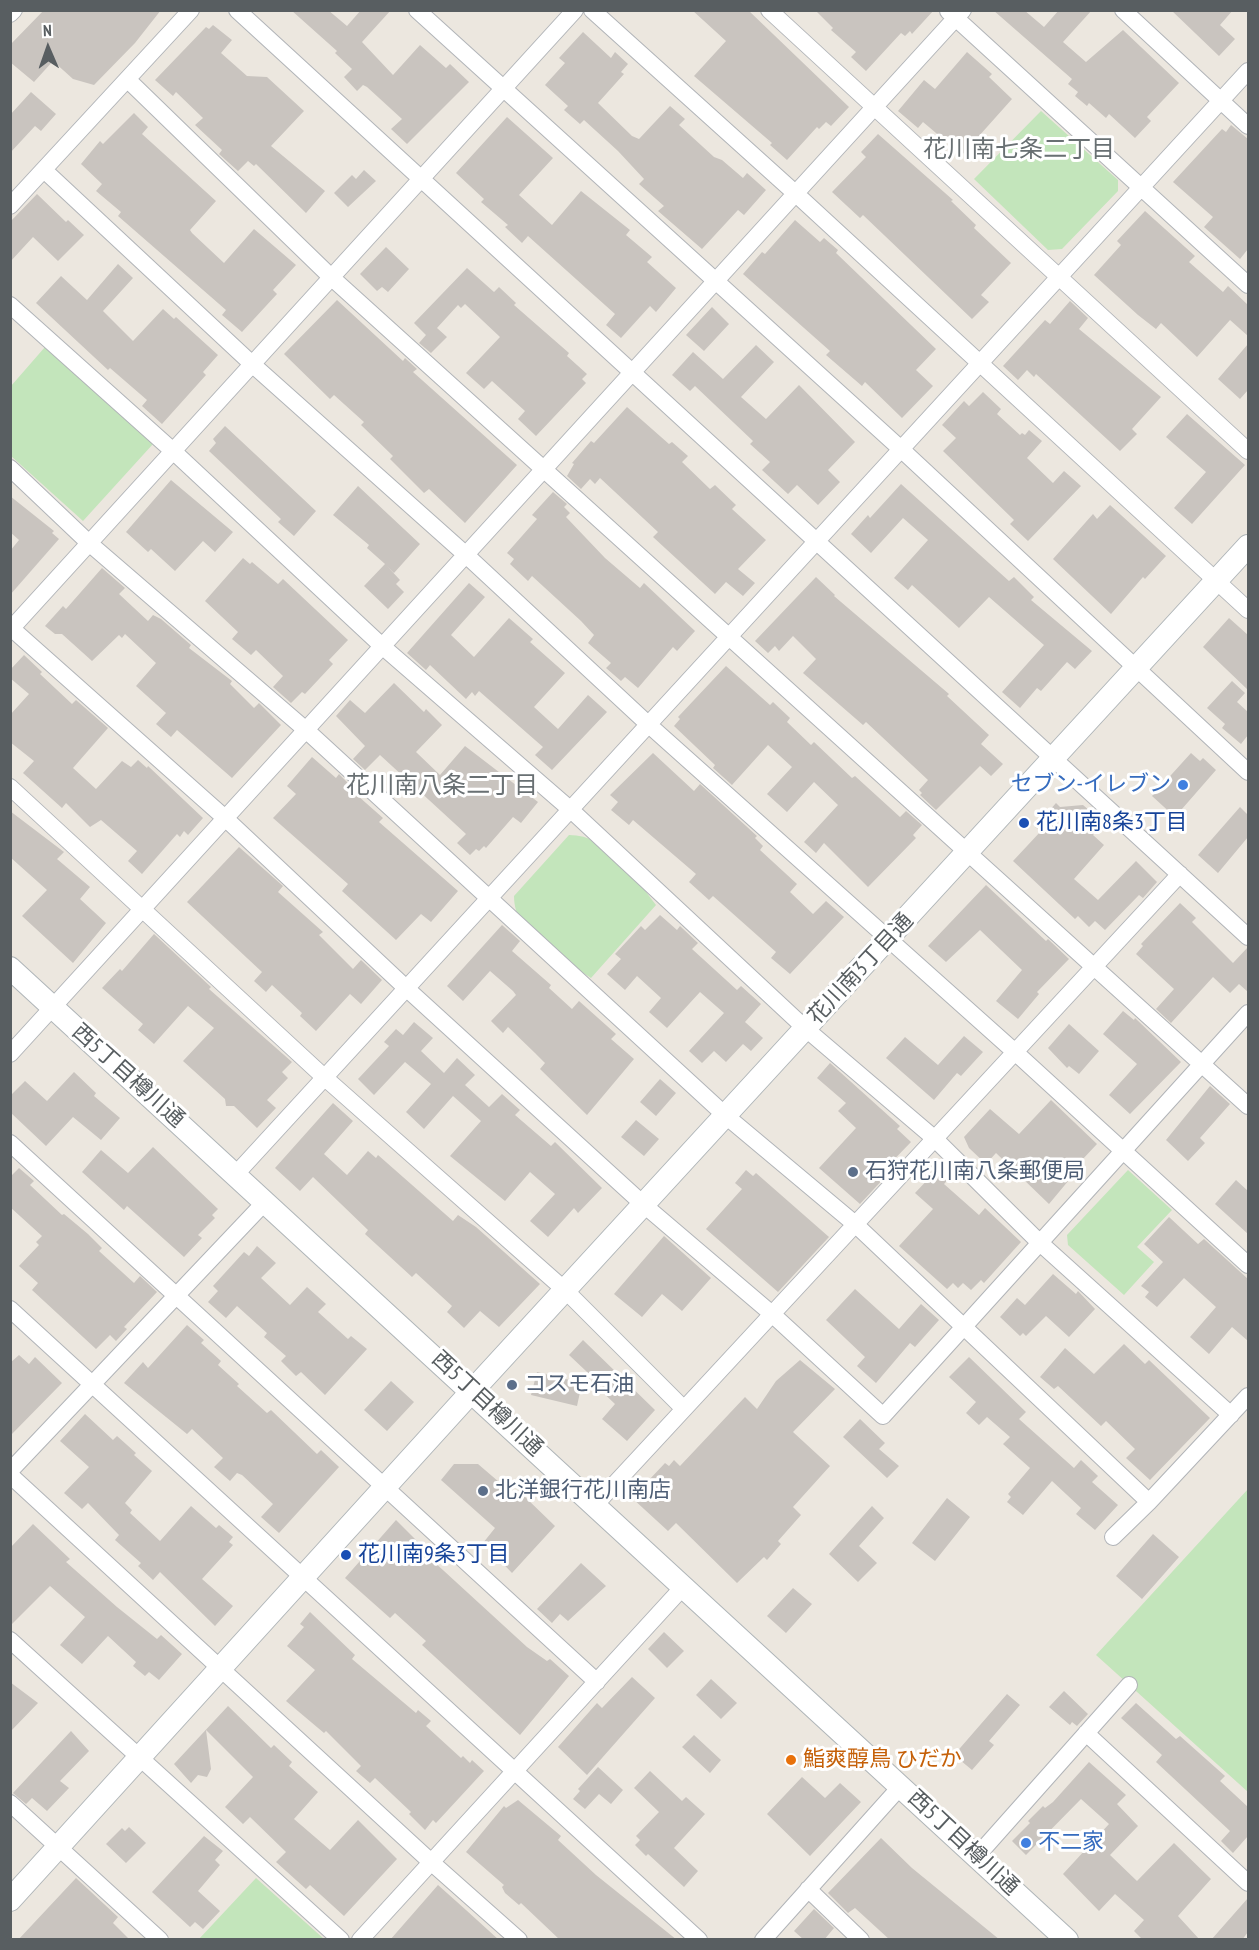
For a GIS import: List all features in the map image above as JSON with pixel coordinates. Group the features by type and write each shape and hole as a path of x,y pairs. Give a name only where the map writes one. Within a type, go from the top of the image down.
{"street":[{"path":"10,14 14,10"},
{"path":"10,206 191,10"},
{"path":"237,10 1248,937"},
{"path":"417,10 714,282 902,450 1248,772"},
{"path":"575,10 11,628 225,818 406,988 644,1205 772,1314 883,1416 1248,1013"},
{"path":"592,10 795,193 1248,610"},
{"path":"769,10 1058,279 1248,451"},
{"path":"1123,10 1248,126"},
{"path":"10,1054 874,107 956,13 1248,285"},
{"path":"236,1174 818,542 1248,70"},
{"path":"128,80 331,278 731,636 967,854 1095,965 1248,1106"},
{"path":"44,170 252,364 465,554 649,725 1124,1150 1248,1265"},
{"path":"10,305 173,451 382,646 571,810 806,1029 934,1138 1040,1242 1231,1414"},
{"path":"10,468 89,543 306,730 726,1116 855,1224 1149,1502"},
{"name":"花川南3丁目通","path":"10,1900 473,1390 1248,546"},
{"path":"10,787 144,908 324,1077 566,1291 684,1409"},
{"path":"596,1504 1180,874"},
{"name":"西5丁目樽川通","path":"10,968 473,1390 1067,1940"},
{"path":"10,1143 597,1682"},
{"path":"266,1201 10,1473 431,1862 519,1940"},
{"path":"10,1309 699,1940"},
{"path":"1113,1537 1248,1396"},
{"path":"360,1940 684,1586"},
{"path":"10,1640 341,1940"},
{"path":"977,1856 1129,1685"},
{"path":"1086,1733 1248,1883"},
{"path":"763,1940 901,1786"},
{"path":"10,1803 160,1940"},
{"path":"808,1889 861,1940"}],"green space":[{"path":"1041,111 1118,180 1118,191 1062,249 1048,250 974,179"},
{"path":"45,347 153,444 83,521 11,456 11,386"},
{"path":"569,835 596,842 608,850 629,870 656,905 591,978 542,945 522,923 516,910 514,896"},
{"path":"1128,1170 1172,1210 1137,1247 1154,1262 1124,1295 1068,1245 1067,1235"},
{"path":"1248,1489 1248,1792 1096,1655"},
{"path":"256,1878 324,1939 199,1939"}],"building":[{"path":"44,10 161,10 135,43 94,85 73,79 53,61 34,82 10,62 10,45"},
{"path":"291,10 328,10 347,26 361,10 391,10 362,42 393,75 420,45 446,68 450,64 469,82 407,144 391,129 402,119 367,87 363,85 357,91 344,77 352,69 335,53 337,51"},
{"path":"692,10 748,10 849,107 831,126 826,122 819,129 817,127 787,160 770,145 772,143 694,76 726,41"},
{"path":"815,10 934,10 912,34 910,31 905,36 901,33 866,71 851,57 856,52 831,30 833,28"},
{"path":"993,10 1024,10 1044,27 1059,10 1092,10 1063,42 1086,62 1123,30 1179,83 1147,117 1151,121 1135,138 1109,114 1106,118 1089,103 1087,106 1075,96 1078,92 1068,84 1072,79"},
{"path":"1171,10 1233,10 1220,25 1235,39 1219,56"},
{"path":"213,25 232,40 221,53 247,76 267,77 304,111 271,146 325,191 306,213 256,164 254,166 248,161 238,171 219,154 222,150 195,125 203,118 176,92 173,96 155,80 206,27 209,29"},
{"path":"583,32 611,58 615,52 628,64 621,72 624,74 598,103 632,136 639,139 670,106 685,119 679,125 714,157 722,160 743,178 747,173 766,190 744,215 738,210 702,249 658,211 664,206 639,184 644,179 618,151 584,120 580,124 564,110 568,106 545,85 565,63 559,58"},
{"path":"967,52 992,74 989,77 1012,99 962,155 923,122 918,128 898,111 924,80 935,89"},
{"path":"31,92 56,114 41,131 35,126 10,153 10,115"},
{"path":"134,113 148,127 142,134 216,201 190,230 192,233 224,263 254,229 296,265 273,290 277,294 242,332 222,315 226,310 118,216 121,212 96,191 102,184 81,164 100,141 103,144"},
{"path":"507,117 553,158 519,195 552,225 581,191 630,230 626,235 652,257 647,262 676,288 656,312 650,306 621,338 606,325 615,314 528,236 522,243 505,227 508,225 481,202 484,199 456,173"},
{"path":"1231,125 1248,139 1248,249 1240,259 1204,227 1213,217 1173,182 1222,129 1226,132"},
{"path":"878,134 953,200 951,201 976,225 974,228 1011,263 981,295 989,302 972,319 863,215 860,218 832,192 866,157 861,152"},
{"path":"364,170 376,181 348,207 334,193 352,175 356,179"},
{"path":"37,194 66,222 68,220 84,235 58,261 33,237 10,262 10,222"},
{"path":"1145,211 1195,256 1189,262 1223,292 1228,286 1248,305 1248,336 1230,320 1197,357 1161,323 1156,329 1094,275 1121,245 1117,241"},
{"path":"795,220 820,242 824,238 838,250 836,253 936,349 916,370 933,386 902,418 865,382 862,386 826,355 830,351 743,274 762,252 765,254"},
{"path":"386,247 409,269 388,292 382,287 377,291 360,274"},
{"path":"118,264 133,278 103,311 133,341 163,309 174,319 176,317 218,355 203,372 206,375 162,424 142,406 147,400 110,368 108,370 36,303 61,276 87,300"},
{"path":"467,268 494,292 499,287 516,303 514,305 569,353 567,356 587,374 582,379 586,383 536,436 518,419 525,411 492,381 484,389 466,373 500,337 465,304 461,308 458,305 437,328 447,337 431,353 419,343 426,335 414,323"},
{"path":"337,300 403,361 405,358 417,369 413,372 517,465 465,523 429,489 424,493 390,459 393,456 361,425 364,422 334,395 330,399 284,354"},
{"path":"1070,301 1088,318 1079,329 1161,397 1132,429 1137,434 1120,451 1036,374 1034,377 1027,370 1018,380 1003,366 1045,320 1050,324"},
{"path":"712,307 729,324 704,351 686,335"},
{"path":"1248,344 1248,390 1240,399 1218,379"},
{"path":"756,345 774,362 741,397 766,419 799,385 855,442 828,470 840,482 818,505 797,485 788,494 762,470 770,462 750,444 753,441 695,386 690,391 672,375 693,352 723,379"},
{"path":"983,392 1001,409 997,414 1020,435 1022,433 1025,435 1029,430 1042,441 1027,458 1053,483 1064,471 1081,486 1028,541 1010,524 1014,520 943,451 956,438 942,425 964,401 969,406"},
{"path":"627,407 669,444 672,442 688,456 682,462 710,489 715,485 736,505 732,509 766,540 738,569 755,583 743,596 726,582 715,594 653,537 658,532 600,478 595,484 590,479 581,489 567,476 574,464 572,463 591,441 594,443"},
{"path":"1187,414 1245,465 1192,524 1174,508 1206,472 1166,437"},
{"path":"225,426 316,511 294,536 278,522 281,519 209,451 216,443 213,439"},
{"path":"171,480 233,532 215,552 203,541 175,571 151,549 148,552 126,532"},
{"path":"901,484 1009,581 1014,577 1034,597 1031,600 1092,651 1075,669 1067,662 1041,691 1037,688 1020,708 1002,692 1044,645 989,597 959,628 912,585 908,590 894,578 928,540 903,518 871,553 851,534 868,515 870,518"},
{"path":"358,486 420,544 394,573 387,566 400,580 396,584 404,592 388,609 364,586 385,564 367,548 369,545 333,515"},
{"path":"553,492 567,504 564,507 570,513 566,517 605,558 640,588 644,583 695,631 677,651 673,647 638,688 625,677 621,681 606,668 611,663 588,643 594,635 581,621 532,576 528,581 510,564 514,559 507,553 537,519 532,515"},
{"path":"10,496 54,531 52,533 59,539 10,595 10,551 19,540 10,532"},
{"path":"1110,505 1166,556 1145,579 1143,577 1111,614 1053,559 1093,514 1097,519"},
{"path":"243,558 250,564 252,562 278,584 283,579 348,640 329,660 333,664 305,694 302,692 291,703 273,687 283,676 256,650 251,655 232,639 238,632 205,601"},
{"path":"102,568 125,588 119,594 148,621 153,615 161,619 191,645 189,648 232,681 230,684 254,708 259,703 281,725 232,778 177,730 171,737 156,724 166,713 136,686 156,663 125,634 122,638 119,635 92,661 62,634 55,634 45,626 63,606 66,609"},
{"path":"816,577 834,596 949,694 947,696 989,735 981,744 1003,764 991,776 980,766 936,810 920,795 922,793 919,790 928,780 866,722 863,725 803,673 816,659 793,636 779,651 775,646 768,653 755,641"},
{"path":"469,583 485,597 451,635 474,657 509,618 533,639 530,642 565,673 534,707 558,729 588,695 607,712 552,770 535,755 543,747 479,691 475,696 472,692 466,699 430,665 426,670 407,653"},
{"path":"1229,618 1248,635 1248,690 1203,647"},
{"path":"24,655 42,672 40,674 72,704 76,700 108,728 73,768 96,789 122,761 131,767 138,760 147,768 148,766 203,818 188,835 184,831 180,837 177,834 142,874 128,861 137,851 101,820 90,827 66,803 62,808 23,773 34,761 10,742 10,715 29,694 10,678 10,670"},
{"path":"726,666 770,705 773,702 790,718 787,722 811,745 814,742 852,778 855,776 900,817 906,811 922,825 913,835 916,838 868,887 824,843 816,853 804,842 838,805 814,782 787,812 767,794 792,767 768,745 732,785 713,768 715,765 674,726 680,719 678,717"},
{"path":"1232,681 1245,693 1237,702 1248,712 1248,735 1241,744 1222,728 1225,724 1207,708"},
{"path":"394,683 424,712 426,709 442,725 416,752 440,775 465,746 538,802 521,823 513,817 486,848 484,846 479,851 476,849 470,855 457,843 466,834 380,755 365,770 353,759 365,746 336,716 350,700 365,713"},
{"path":"653,753 694,791 700,784 757,836 755,838 763,846 760,850 797,884 790,892 813,914 826,901 844,917 790,974 771,958 776,952 713,896 709,900 689,882 696,874 633,820 629,825 611,810 618,802 610,795"},
{"name":"セブン-イレブン","path":"1191,753 1200,761 1203,758 1216,770 1175,817 1152,796"},
{"path":"312,757 336,778 339,774 351,786 349,788 383,818 379,822 458,891 431,922 421,914 396,940 342,891 348,884 273,818 296,794 287,786"},
{"path":"1056,803 1060,807 1083,805 1104,823 1093,835 1104,845 1074,879 1098,900 1136,861 1157,882 1143,898 1139,895 1105,930 1095,921 1089,927 1078,916 1075,919 1013,861 1041,831 1035,827"},
{"path":"1240,807 1248,815 1248,837 1218,873 1198,855"},
{"path":"10,811 64,852 57,859 90,887 80,899 106,923 73,963 22,916 47,890 10,857"},
{"path":"239,847 283,886 278,892 323,932 319,935 353,969 361,960 382,980 361,1004 350,994 316,1031 300,1016 302,1013 272,985 266,992 254,981 262,972 187,902"},
{"path":"986,885 1046,941 1048,939 1069,959 1037,992 1039,994 1018,1019 996,1001 1022,970 980,930 946,962 928,946"},
{"path":"1180,903 1196,918 1192,922 1233,963 1248,947 1248,992 1239,984 1230,993 1213,977 1171,1023 1156,1009 1174,989 1136,954 1143,946 1141,944"},
{"path":"660,915 677,930 680,926 698,943 692,949 737,990 741,986 761,1004 745,1022 763,1038 751,1051 743,1044 726,1062 714,1051 702,1063 689,1051 724,1013 700,992 667,1028 649,1012 661,998 637,976 625,990 607,974 621,959 615,954 641,926 645,930"},
{"path":"502,925 520,941 512,951 551,985 549,988 572,1009 579,1001 616,1034 611,1039 634,1059 587,1115 540,1069 545,1063 535,1053 508,1027 503,1033 491,1021 516,995 513,991 490,971 463,1001 447,986"},
{"path":"154,934 211,987 209,989 292,1062 282,1072 288,1078 267,1100 276,1108 257,1128 234,1106 226,1106 225,1099 183,1061 214,1028 188,1006 154,1044 138,1030 143,1024 102,988 120,969 122,971"},
{"path":"1123,1011 1134,1020 1135,1018 1181,1062 1130,1114 1109,1095 1137,1064 1103,1034"},
{"path":"414,1022 433,1038 421,1051 444,1073 457,1058 475,1075 465,1085 489,1107 502,1094 520,1110 515,1115 551,1146 555,1142 602,1188 578,1213 574,1208 548,1237 530,1221 555,1194 530,1172 505,1201 450,1156 481,1121 453,1096 424,1129 406,1112 431,1084 405,1062 374,1095 358,1079 389,1046 384,1042 396,1029 403,1035"},
{"path":"1069,1024 1099,1051 1079,1074 1069,1066 1067,1068 1048,1048"},
{"path":"964,1036 983,1052 961,1076 957,1073 934,1100 886,1058 905,1037 938,1065"},
{"path":"830,1063 900,1126 897,1129 911,1142 882,1172 886,1176 860,1204 819,1168 856,1128 838,1111 846,1103 817,1078"},
{"path":"74,1072 96,1093 94,1096 120,1118 101,1140 73,1117 46,1146 10,1112 10,1096 25,1081 47,1101"},
{"path":"660,1079 676,1093 656,1116 640,1102"},
{"path":"1210,1086 1230,1104 1200,1138 1205,1143 1188,1161 1166,1140"},
{"path":"1051,1100 1097,1144 1066,1177 1069,1180 1049,1204 996,1153 986,1164 969,1148 964,1137 990,1109 1019,1134"},
{"path":"333,1103 353,1121 324,1154 347,1175 368,1151 376,1158 378,1155 453,1221 458,1215 476,1227 540,1284 499,1327 480,1311 464,1328 447,1312 452,1306 416,1273 412,1277 365,1234 368,1230 313,1177 300,1191 275,1168"},
{"path":"636,1120 659,1139 644,1156 621,1137"},
{"path":"153,1147 218,1209 212,1215 215,1218 198,1235 202,1238 184,1257 127,1206 124,1210 82,1172 101,1150 128,1173"},
{"path":"937,1159 953,1174 944,1184 979,1215 985,1208 1021,1242 984,1283 981,1280 971,1290 963,1283 958,1288 953,1283 947,1289 899,1246 933,1209 915,1193 932,1175 926,1171"},
{"path":"19,1168 34,1181 30,1185 62,1215 64,1214 88,1234 102,1248 99,1251 134,1283 140,1276 157,1292 124,1327 127,1329 116,1341 110,1335 96,1349 32,1290 38,1283 19,1266 39,1245 36,1242 42,1236 10,1207 10,1177"},
{"path":"746,1170 753,1176 756,1173 829,1237 778,1292 706,1229 742,1189 735,1183"},
{"path":"1236,1180 1248,1191 1248,1234 1215,1204"},
{"path":"1169,1217 1198,1244 1204,1239 1248,1279 1248,1341 1232,1327 1209,1354 1190,1337 1216,1307 1184,1278 1157,1307 1145,1297 1149,1292 1141,1286 1163,1262 1144,1244"},
{"path":"664,1236 711,1278 682,1311 662,1294 642,1317 614,1294"},
{"path":"257,1246 276,1263 261,1278 290,1305 307,1287 326,1304 318,1312 348,1339 351,1336 367,1349 325,1395 301,1372 296,1376 281,1361 286,1356 264,1337 267,1333 237,1306 226,1318 208,1302 218,1291 213,1286 244,1252 249,1256"},
{"path":"1053,1274 1076,1294 1078,1291 1095,1309 1069,1337 1046,1316 1026,1336 1023,1333 1020,1336 1000,1317 1017,1298 1025,1305"},
{"path":"855,1289 899,1329 921,1304 939,1320 915,1347 910,1343 876,1383 857,1366 865,1357 826,1320"},
{"path":"187,1325 204,1340 201,1343 221,1361 218,1365 239,1384 237,1386 267,1413 271,1410 317,1454 321,1450 339,1467 279,1533 261,1517 273,1504 242,1475 237,1473 230,1481 214,1467 223,1458 192,1429 187,1434 124,1383 143,1362 148,1368"},
{"path":"583,1340 655,1410 627,1441 602,1419 615,1404 595,1385 604,1388 569,1355"},
{"path":"1124,1344 1145,1364 1149,1360 1210,1418 1150,1480 1126,1458 1135,1449 1106,1421 1101,1426 1058,1386 1054,1389 1040,1377 1065,1348 1094,1374"},
{"path":"19,1355 29,1364 35,1357 62,1383 10,1436 10,1363"},
{"path":"969,1357 1026,1412 1019,1419 1074,1468 1081,1460 1098,1476 1092,1482 1118,1505 1095,1530 1076,1514 1081,1508 1052,1481 1023,1515 1007,1502 1011,1497 1008,1494 1030,1468 1003,1444 1010,1437 987,1417 979,1425 966,1413 976,1402 949,1377"},
{"path":"800,1360 835,1389 793,1432 830,1466 793,1507 801,1515 778,1541 781,1544 767,1560 764,1557 737,1583 676,1523 668,1531 632,1498 665,1463 669,1466 674,1460 680,1466 745,1397 757,1409 776,1381"},
{"path":"537,1372 582,1383 577,1406 531,1395"},
{"path":"391,1381 414,1402 387,1431 364,1410"},
{"path":"85,1414 113,1440 117,1436 152,1471 125,1503 132,1510 130,1513 160,1541 191,1506 216,1528 219,1525 233,1537 229,1542 233,1545 202,1579 233,1606 215,1626 160,1572 153,1580 138,1566 141,1563 115,1540 119,1535 88,1503 82,1509 64,1493 89,1467 60,1441"},
{"path":"860,1419 885,1443 879,1449 899,1466 887,1478 843,1437"},
{"path":"454,1464 478,1464 520,1500 524,1496 555,1526 512,1573 483,1543 495,1528 441,1480"},
{"path":"947,1498 970,1517 935,1561 912,1543"},
{"path":"872,1506 884,1518 859,1546 877,1563 858,1582 829,1554"},
{"path":"396,1520 434,1558 432,1560 527,1647 547,1661 550,1659 569,1676 520,1735 422,1645 426,1641 395,1613 390,1618 345,1578"},
{"path":"33,1524 70,1559 66,1562 117,1607 157,1639 161,1635 182,1654 159,1680 149,1672 145,1676 133,1666 136,1662 108,1636 82,1664 60,1645 85,1617 50,1586 10,1626 10,1548"},
{"path":"1153,1534 1179,1557 1142,1599 1116,1576"},
{"path":"581,1563 606,1586 568,1621 560,1614 552,1623 537,1609"},
{"path":"793,1588 812,1604 786,1633 767,1616"},
{"path":"310,1612 355,1655 352,1659 416,1713 418,1710 431,1721 426,1726 461,1758 463,1756 470,1763 472,1760 484,1771 436,1823 433,1820 425,1830 409,1814 411,1812 375,1778 370,1783 356,1771 361,1766 326,1731 324,1733 286,1701 315,1670 287,1646 304,1627 300,1624"},
{"path":"664,1632 684,1651 667,1668 648,1649"},
{"path":"632,1677 655,1698 587,1775 558,1747 597,1703 602,1708"},
{"path":"711,1679 737,1703 721,1719 696,1695"},
{"path":"10,1682 38,1703 10,1732"},
{"path":"1064,1691 1088,1714 1077,1726 1072,1722 1070,1725 1049,1707"},
{"path":"1007,1694 1020,1705 989,1741 994,1745 972,1770 954,1755"},
{"path":"1136,1703 1176,1739 1180,1736 1225,1776 1220,1781 1248,1807 1248,1836 1233,1853 1221,1841 1230,1831 1156,1762 1162,1755 1121,1718"},
{"path":"228,1706 271,1748 274,1745 292,1762 289,1766 318,1792 294,1819 330,1850 358,1820 397,1859 344,1916 310,1885 306,1889 276,1862 286,1852 250,1817 243,1824 225,1807 253,1777 206,1730 211,1769 207,1777 198,1775 191,1783 174,1764"},
{"path":"71,1731 89,1751 60,1781 69,1788 47,1811 32,1798 26,1804 13,1793"},
{"path":"694,1735 721,1760 710,1773 682,1747"},
{"path":"1089,1762 1126,1795 1117,1804 1138,1826 1110,1855 1137,1881 1174,1843 1211,1879 1178,1916 1200,1940 1143,1940 1134,1931 1144,1920 1115,1894 1099,1911 1063,1874 1109,1824 1081,1799 1026,1855 1012,1841 1030,1823 1028,1821 1043,1806 1045,1808 1053,1802"},
{"path":"598,1767 623,1790 611,1804 599,1794 585,1809 573,1799 580,1791 578,1789"},
{"path":"650,1771 682,1801 686,1797 705,1814 674,1848 698,1871 684,1887 635,1845 640,1840 636,1836 659,1812 634,1788"},
{"path":"802,1777 825,1798 840,1783 861,1802 810,1856 767,1814"},
{"path":"518,1800 561,1836 558,1840 596,1875 677,1940 560,1940 521,1903 519,1905 505,1893 502,1887 504,1885 466,1852 504,1806 506,1808"},
{"path":"129,1827 146,1843 126,1863 106,1844 122,1828 125,1831"},
{"path":"204,1836 223,1851 215,1860 220,1865 198,1891 220,1911 203,1929 195,1922 190,1927 152,1892"},
{"path":"881,1838 912,1868 1000,1940 890,1940 855,1908 848,1913 828,1893"},
{"path":"76,1878 118,1917 113,1923 130,1940 18,1940"},
{"path":"438,1885 466,1910 499,1940 390,1940"},
{"path":"1248,1898 1248,1932 1242,1940 1211,1940"},
{"path":"814,1909 834,1928 824,1940 804,1940 794,1931"}],"place":[{"name":"セブン-イレブン","path":"1183,785"},
{"name":"花川南8条3丁目","path":"1024,823"},
{"name":"石狩花川南八条郵便局","path":"853,1172"},
{"name":"コスモ石油","path":"512,1385"},
{"name":"北洋銀行花川南店","path":"483,1491"},
{"name":"花川南9条3丁目","path":"346,1555"},
{"name":"鮨爽醇鳥 ひだか","path":"791,1760"},
{"name":"不二家","path":"1026,1843"}],"district":[{"name":"花川南七条二丁目","path":"1019,150"},
{"name":"花川南八条二丁目","path":"442,786"}]}
